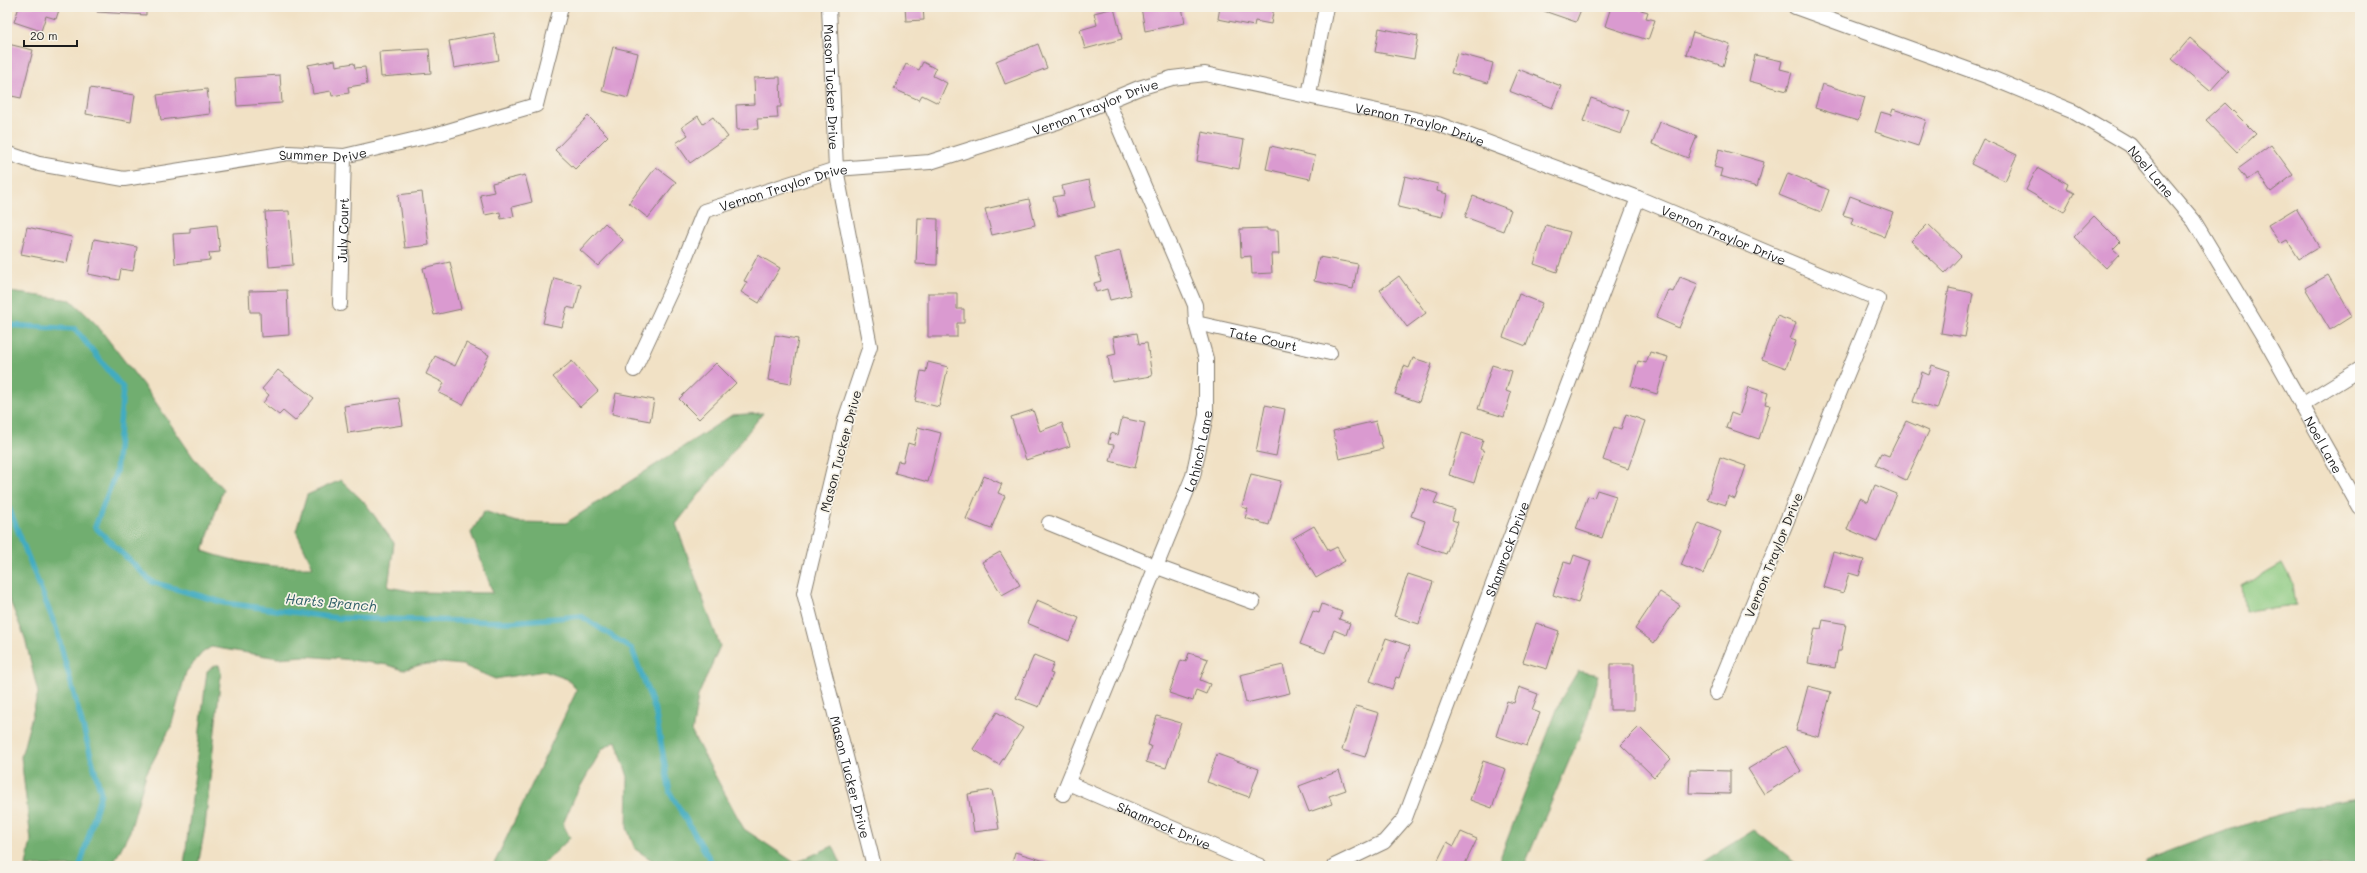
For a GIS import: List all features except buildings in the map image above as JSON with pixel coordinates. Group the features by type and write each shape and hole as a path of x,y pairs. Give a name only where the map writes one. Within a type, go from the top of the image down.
{"street":[{"name":"Summer Drive","path":"7,153 39,164 124,179 288,153 344,156 438,134 536,105 561,7"},
{"name":"Mason Tucker Drive","path":"829,7 836,169 870,346 846,417 804,593 874,866"},
{"path":"1309,95 1326,7"},
{"name":"Noel Lane","path":"1795,7 1989,77 2074,112 2130,145 2194,221 2302,405 2360,508"},
{"name":"Vernon Traylor Drive","path":"634,370 679,272 704,211 836,169 930,162 1057,122 1139,88 1172,78 1205,74 1309,95 1438,124 1638,198 1878,300 1716,693"},
{"name":"Lahinch Lane","path":"1065,789 1194,476 1206,415 1206,359 1196,323 1194,304 1108,102"},
{"name":"July Court","path":"340,304 344,156"},
{"name":"Shamrock Drive","path":"1334,866 1384,842 1405,818 1512,527 1638,198"},
{"name":"Tate Court","path":"1196,323 1330,353"},
{"path":"2302,405 2360,369"},
{"path":"1049,523 1253,602"},
{"name":"Shamrock Drive","path":"1065,789 1260,866"}],"green space":[{"path":"9,292 71,300 96,324 150,394 193,457 223,489 203,551 230,559 257,564 285,567 313,567 296,531 307,495 341,480 366,504 394,543 388,587 416,592 493,593 471,533 484,511 517,522 566,523 732,415 763,413 676,524 720,646 698,696 692,733 744,829 795,863 833,846 842,866 661,866 635,849 627,828 628,777 616,741 602,749 575,796 563,824 570,838 541,866 493,866 577,690 567,679 544,671 495,679 462,665 442,663 420,665 403,670 388,665 342,659 304,656 278,658 211,647 202,653 186,672 171,727 146,774 130,831 112,866 26,866 31,840 21,757 38,693 25,638 7,594 7,293"},
{"path":"2282,563 2293,584 2296,605 2245,611 2242,586"},
{"path":"215,665 219,665 221,673 205,827 198,866 184,866 207,671"},
{"path":"1578,671 1598,675 1587,719 1524,866 1497,866 1561,699"},
{"path":"2360,798 2360,866 2146,866 2146,860 2225,831 2306,808"},
{"path":"1754,830 1799,866 1696,866"}],"waterway":[{"name":"Harts Branch","path":"7,325 75,329 123,388 116,472 95,527 152,582 225,603 337,618 510,622 581,616 632,649 655,710 670,793 714,866"},
{"name":"Harts Branch","path":"7,503 56,628 101,793 80,866"},
{"path":"2349,866 2360,864"}]}
